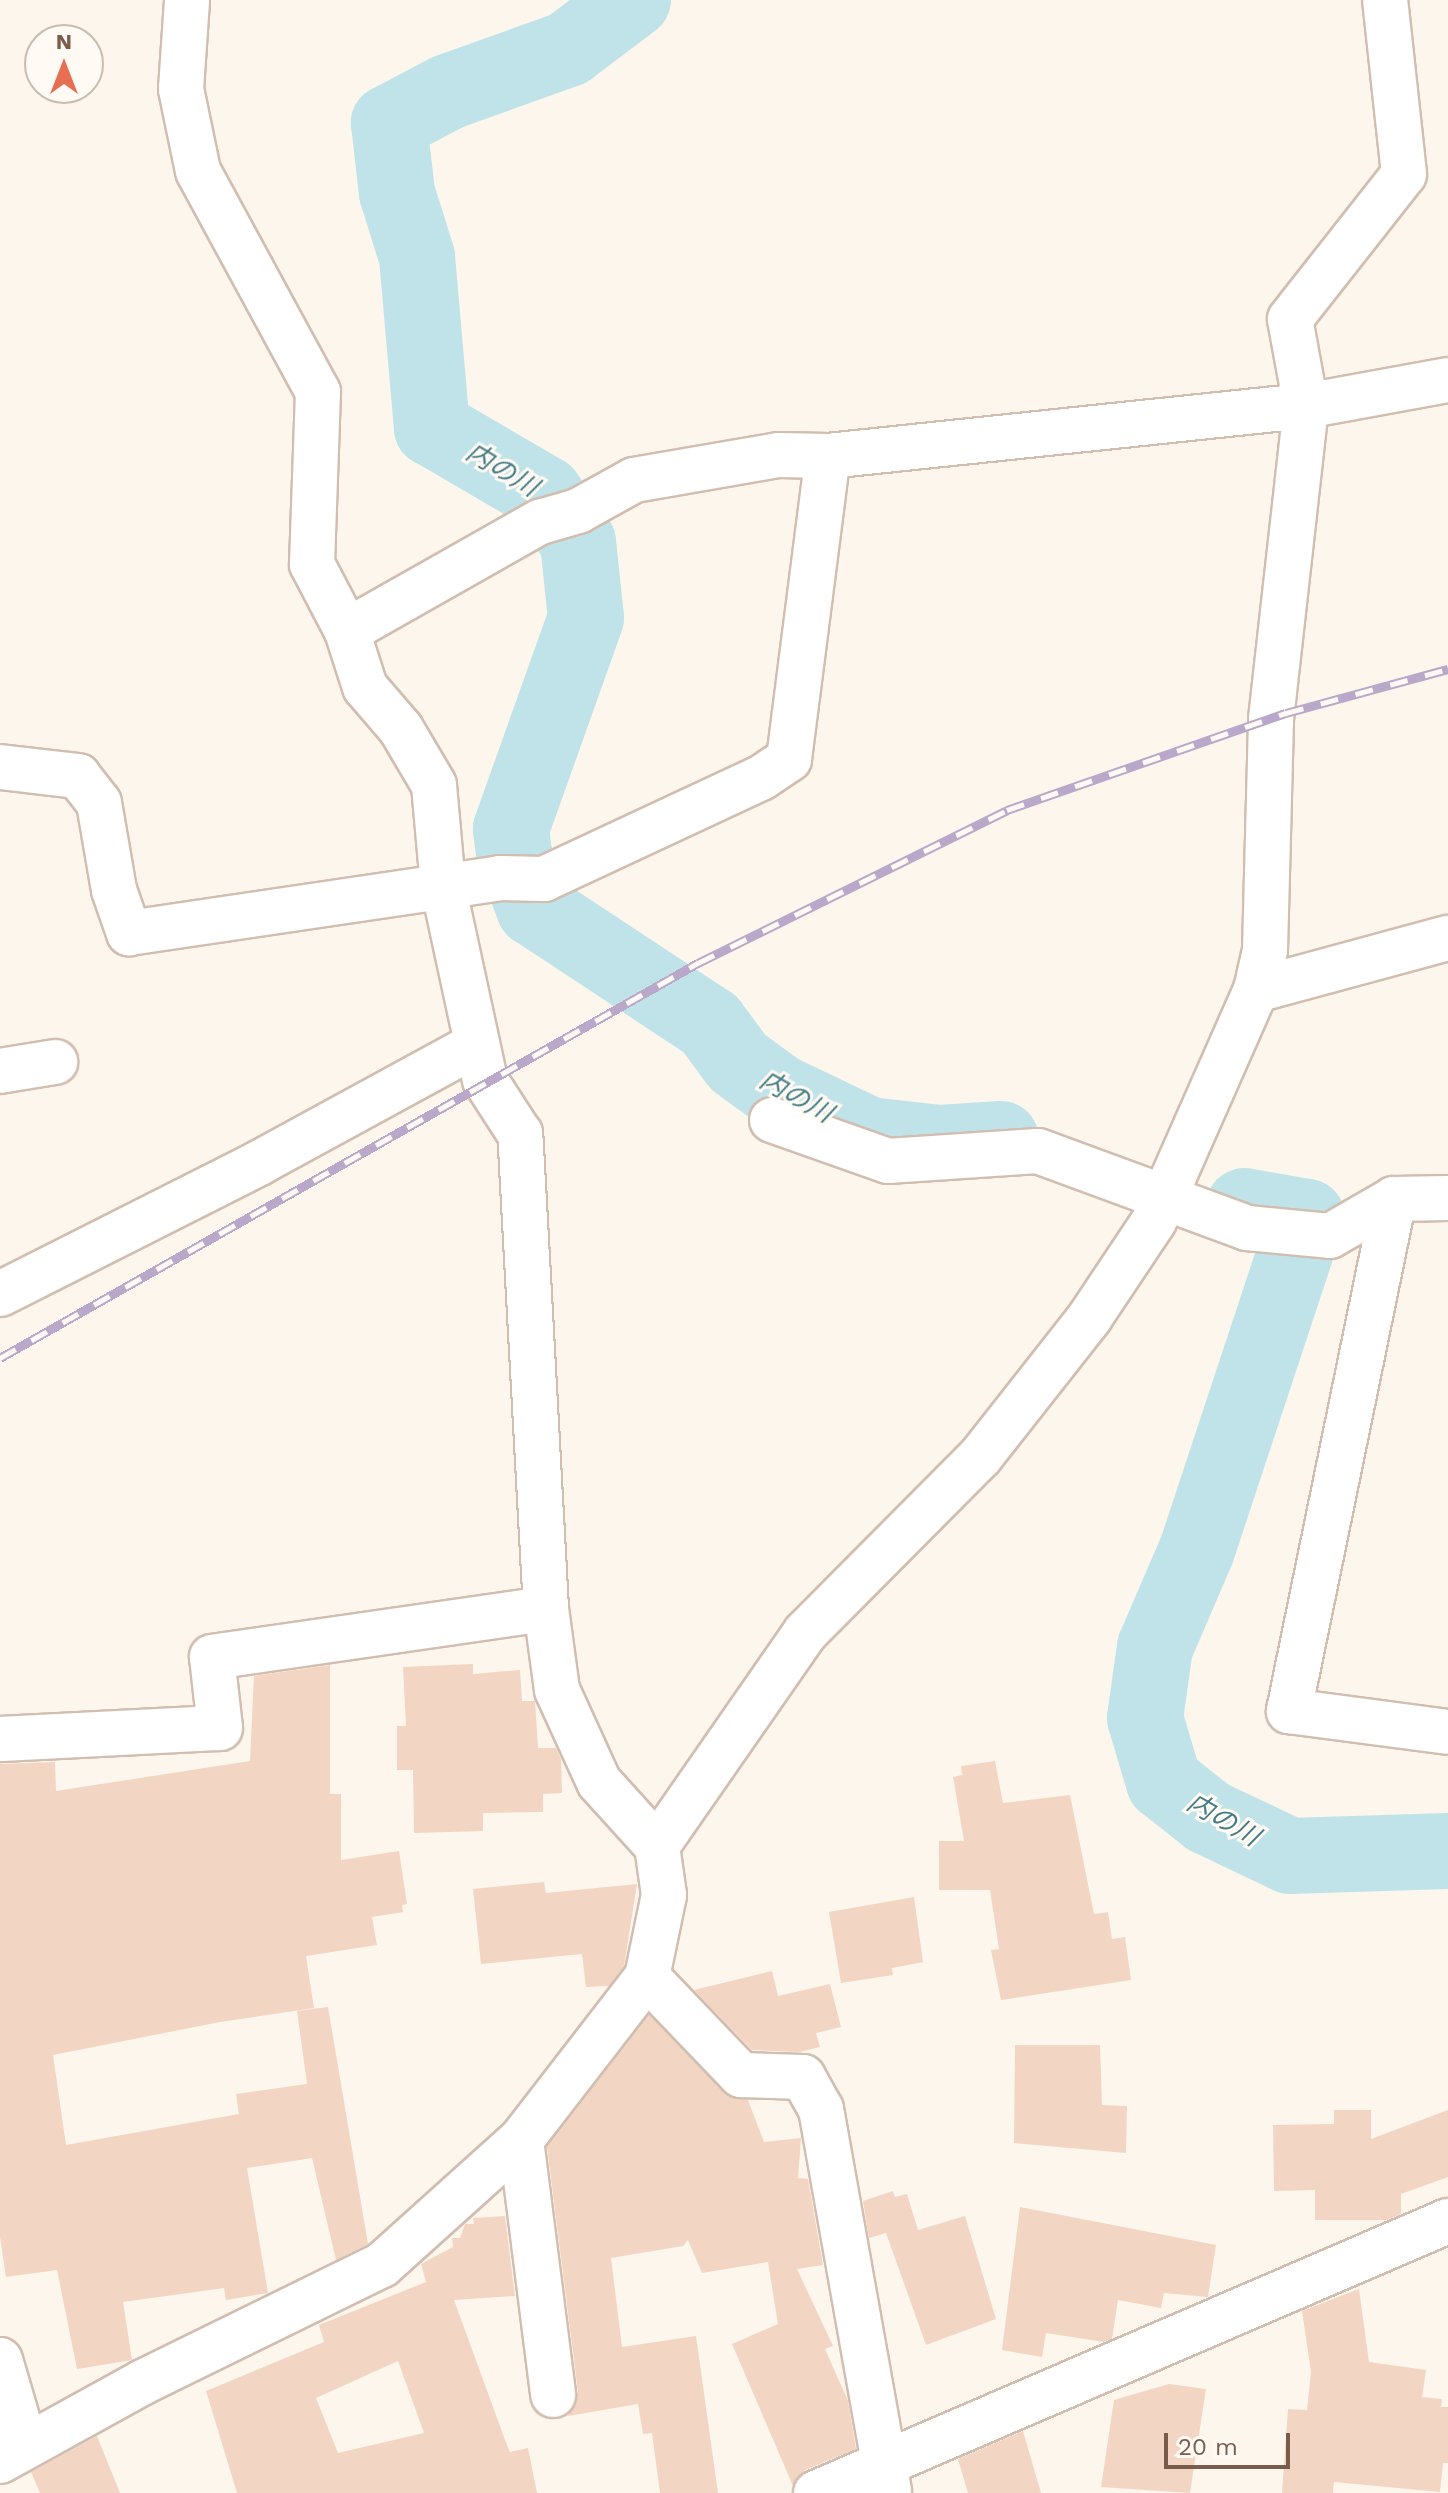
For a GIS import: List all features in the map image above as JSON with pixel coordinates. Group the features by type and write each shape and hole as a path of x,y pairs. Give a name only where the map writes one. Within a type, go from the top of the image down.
{"street":[{"path":"0,2360 13,2453 382,2265 521,2140 647,1977 664,1895 657,1846 599,1782 557,1690 546,1609 520,1134 485,1080 443,886 434,785 401,729 365,687 347,631 312,564 318,392 198,171 181,89 187,0"},
{"path":"657,1846 805,1633 980,1457 1090,1317 1164,1199 1256,990 1265,950 1271,719 1306,406 1290,319 1404,174 1385,0"},
{"path":"347,631 559,516 634,480 703,465 778,455 828,456 1306,406 1448,380"},
{"path":"0,767 78,776 99,803 114,890 129,933 500,878 544,879 761,778 789,759 828,456"},
{"path":"1256,990 1448,938"},
{"path":"0,1294 259,1163 477,1044"},
{"path":"0,1071 55,1062"},
{"path":"772,1120 888,1161 1038,1151 1247,1228 1330,1236 1394,1199 1448,1198"},
{"path":"1394,1199 1289,1711 1448,1732"},
{"path":"0,1739 220,1728 212,1657 546,1609"},
{"path":"647,1977 741,2075 803,2077 821,2109 886,2479"},
{"path":"521,2140 553,2395"},
{"path":"816,2493 886,2479 1448,2221"}],"building":[{"path":"473,1664 473,1674 520,1670 522,1701 535,1701 538,1748 556,1748 561,1759 562,1793 543,1794 543,1812 483,1813 483,1831 414,1833 413,1770 397,1770 397,1726 406,1726 403,1667"},
{"path":"330,1665 330,1794 341,1794 341,1860 399,1851 407,1904 402,1905 403,1912 372,1917 377,1945 306,1956 314,2008 220,2022 53,2055 66,2145 239,2114 236,2094 307,2084 297,2011 328,2007 368,2244 336,2260 312,2158 247,2168 268,2293 226,2300 224,2288 123,2302 132,2360 77,2369 57,2270 6,2277 0,2237 0,1764 55,1762 56,1791 250,1761 254,1676"},
{"path":"995,1761 1003,1803 1070,1795 1094,1914 1108,1912 1112,1939 1125,1937 1131,1980 1001,2000 991,1950 999,1949 990,1890 939,1890 939,1841 964,1841 953,1777 962,1775 961,1766"},
{"path":"544,1882 546,1893 637,1884 624,1966 609,1986 586,1987 582,1954 481,1964 473,1889"},
{"path":"914,1897 923,1962 892,1968 893,1975 841,1983 829,1912"},
{"path":"772,1971 778,1996 830,1984 841,2027 816,2033 820,2047 799,2052 752,2050 694,1990"},
{"path":"649,2015 723,2092 748,2100 764,2142 801,2138 798,2178 808,2179 823,2265 797,2269 833,2346 825,2349 848,2401 856,2449 805,2470 793,2486 732,2344 778,2324 768,2262 702,2273 688,2240 683,2246 611,2258 622,2347 696,2336 718,2493 660,2493 652,2433 643,2434 638,2404 568,2416 578,2392 547,2147"},
{"path":"1015,2045 1100,2045 1102,2105 1127,2106 1126,2153 1014,2143"},
{"path":"1334,2110 1371,2110 1371,2139 1448,2110 1448,2177 1401,2194 1401,2214 1387,2220 1315,2220 1315,2190 1274,2191 1273,2125 1334,2124"},
{"path":"893,2191 895,2197 907,2194 918,2230 965,2216 996,2319 926,2345 886,2233 869,2238 863,2201"},
{"path":"1020,2207 1216,2245 1208,2297 1164,2293 1161,2308 1118,2300 1112,2339 1104,2342 1046,2333 1042,2357 1002,2350"},
{"path":"505,2216 515,2296 454,2300 510,2452 528,2448 537,2493 237,2493 206,2391 324,2342 319,2325 426,2282 421,2264 453,2247 452,2238 460,2238 465,2224 474,2224 473,2218","holes":["398,2361 424,2433 338,2453 316,2398"]},
{"path":"1359,2289 1369,2362 1426,2370 1422,2397 1442,2399 1441,2407 1448,2407 1448,2463 1443,2463 1440,2492 1334,2482 1333,2493 1282,2493 1288,2409 1307,2410 1311,2372 1302,2311"},
{"path":"1169,2384 1206,2389 1190,2493 1101,2487 1114,2400"},
{"path":"1023,2431 1041,2493 968,2493 958,2459"},
{"path":"97,2436 120,2493 40,2493 31,2472"}],"waterway":[{"name":"内の川","path":"633,0 568,49 448,92 389,123 397,193 417,257 432,428 545,494 578,542 586,618 511,829 514,855 534,908 710,1024 738,1062 779,1092 869,1135 940,1143 1001,1139"},
{"name":"内の川","path":"1244,1206 1307,1217 1196,1552 1155,1647 1145,1718 1164,1782 1208,1817 1290,1856 1448,1851"}],"railway":[{"path":"0,1358 698,963 1007,810 1286,713 1448,669"}]}
